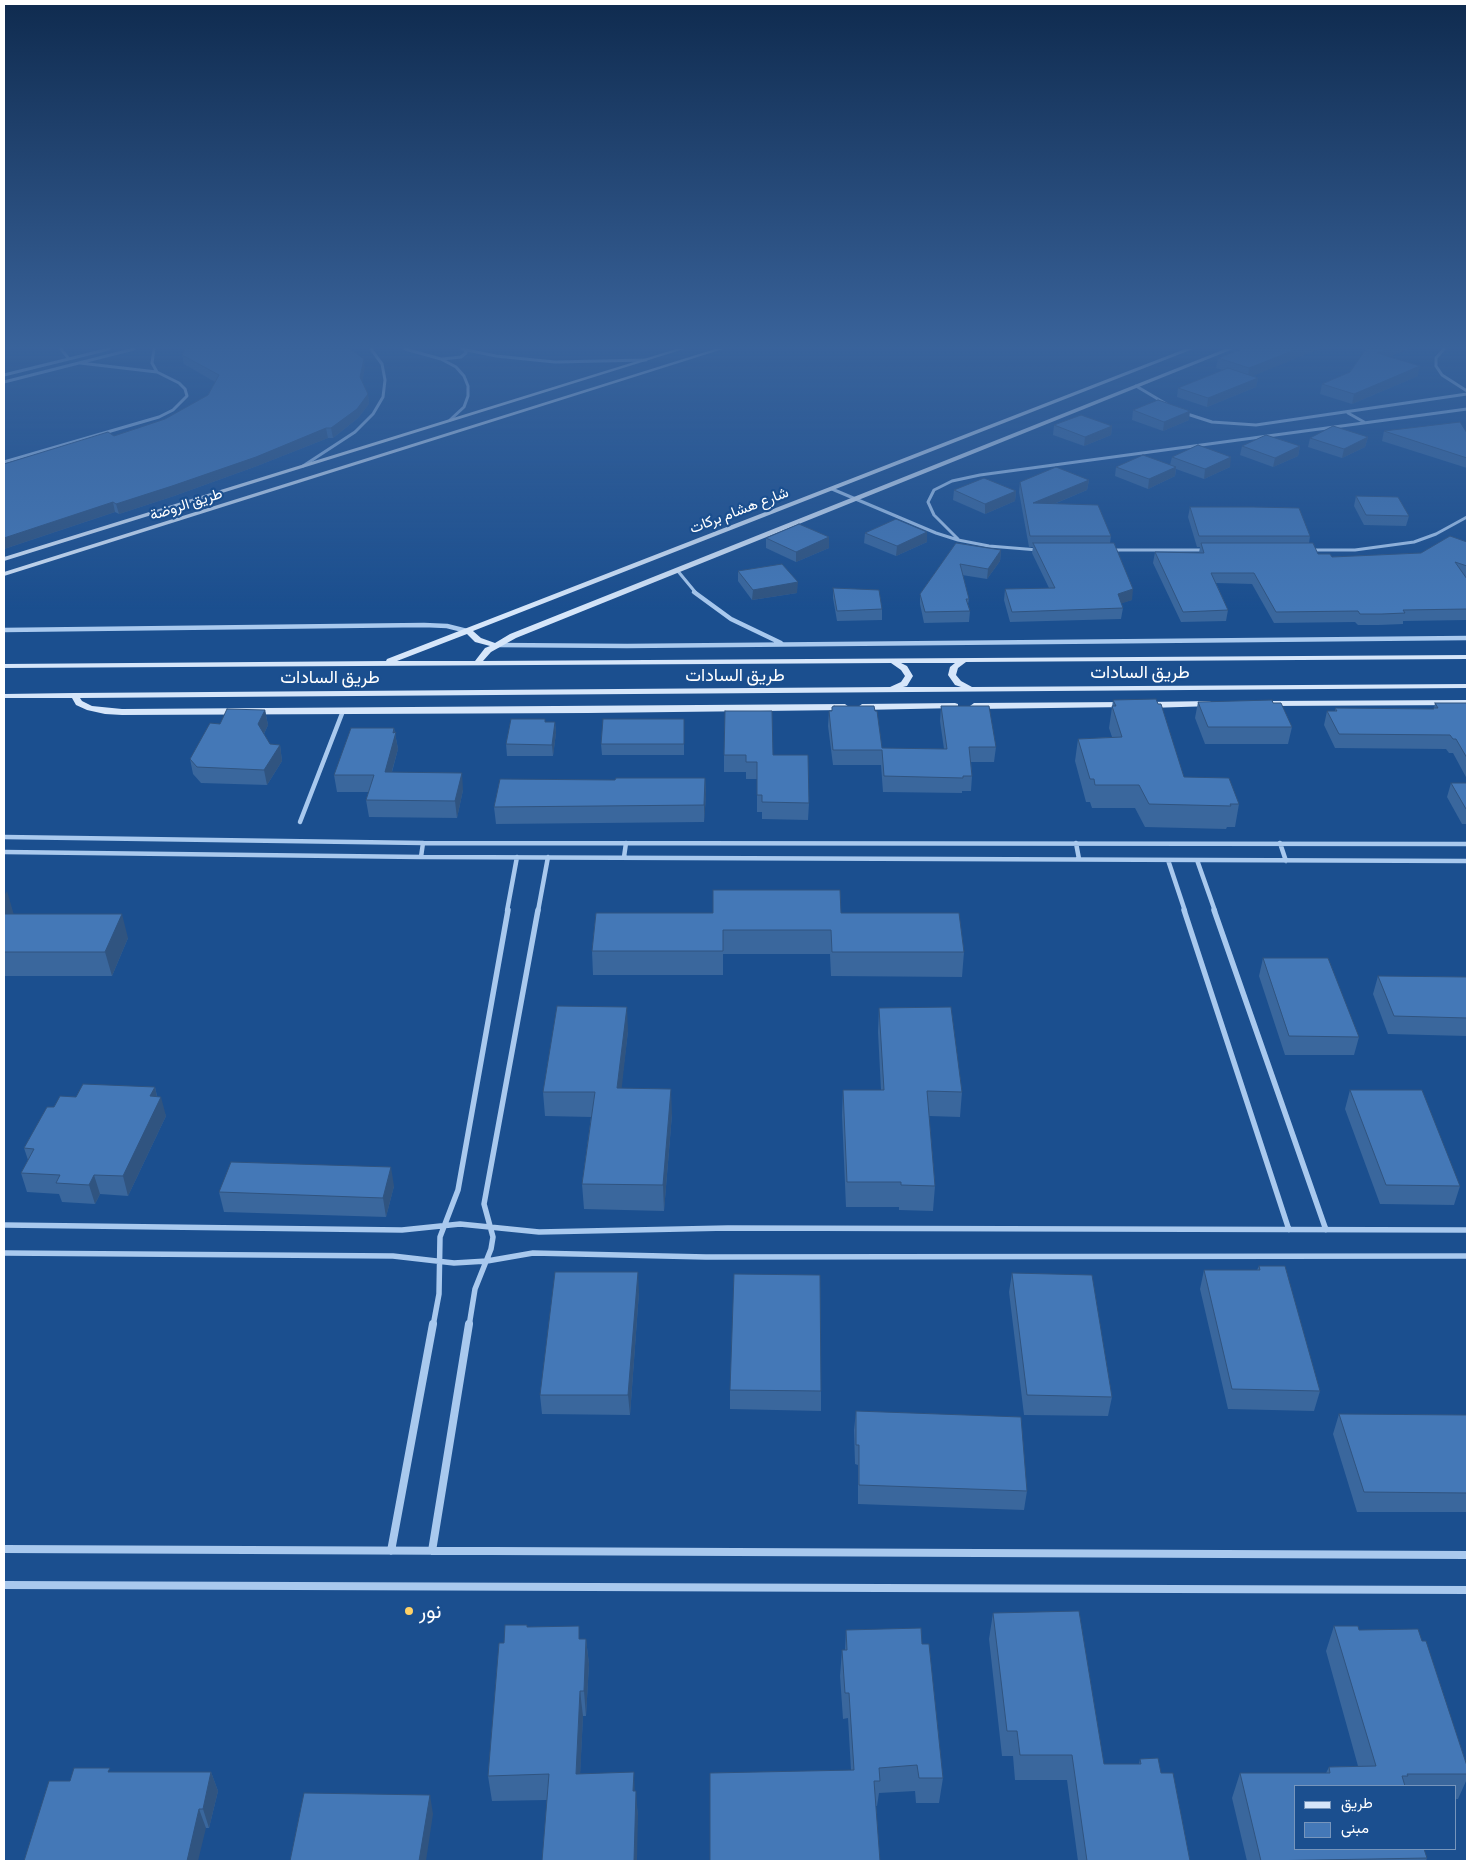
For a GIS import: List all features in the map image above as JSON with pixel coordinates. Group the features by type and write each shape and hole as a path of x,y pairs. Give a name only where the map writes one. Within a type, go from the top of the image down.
{"street":[{"path":"4,462 93,436"},
{"path":"303,466 350,436"},
{"name":"طريق الروضة","path":"4,559 399,436"},
{"name":"طريق الروضة","path":"4,574 443,436"},
{"name":"شارع هشام بركات","path":"382,664 967,436"},
{"name":"شارع هشام بركات","path":"477,663 495,645 1010,436"},
{"path":"958,540 934,515 928,502 934,490 952,481 980,475 1268,436"},
{"path":"832,489 936,533 958,540 989,546 1047,550"},
{"path":"1301,550 1354,550 1386,547 1428,536 1467,517"},
{"path":"108,527 122,537"},
{"path":"55,543 69,554"},
{"path":"1104,550 1212,550"},
{"path":"676,570 694,591 710,605 739,623 784,644"},
{"path":"4,630 430,625 468,631 478,640 495,645 1467,638"},
{"name":"طريق السادات","path":"4,666 1467,657"},
{"path":"964,660 954,667 952,675 958,683 972,689"},
{"path":"892,661 904,668 909,676 904,684 892,690"},
{"name":"طريق السادات","path":"4,696 1467,686"},
{"path":"486,711 492,692"},
{"path":"74,695 84,705 105,711 486,711 1223,704"},
{"path":"1262,704 1467,703"},
{"path":"300,822 344,711"},
{"path":"4,837 422,843 1467,844"},
{"path":"421,857 422,843"},
{"path":"624,857 626,843"},
{"path":"1076,843 1079,859"},
{"path":"1280,843 1286,861"},
{"path":"4,852 421,857 1467,861"},
{"path":"390,1551 441,1283 439,1262 443,1226 458,1190 517,857"},
{"path":"432,1551 475,1290 487,1261 493,1238 484,1204 548,857"},
{"path":"1168,860 1289,1230"},
{"path":"1197,860 1326,1230"},
{"path":"4,1225 402,1230 460,1224 539,1232 728,1228 1467,1230"},
{"path":"4,1253 394,1256 439,1262 487,1261 502,1257 534,1254 706,1256 1467,1256"},
{"path":"4,1550 1467,1555"},
{"path":"4,1586 1467,1590"}],"building":[{"path":"95,436 307,436 256,457 172,486 116,504 113,502 4,538 4,464"},
{"path":"1264,436 1269,436 1300,446 1275,458 1242,446"},
{"path":"1314,436 1368,437 1344,449 1310,438"},
{"path":"1399,436 1467,436 1467,458"},
{"path":"1198,445 1231,457 1205,469 1172,457"},
{"path":"1143,455 1176,467 1149,479 1116,467"},
{"path":"1056,467 1089,480 1033,503 1098,505 1111,536 1030,536 1020,482"},
{"path":"984,478 1016,491 985,504 954,490"},
{"path":"1356,496 1398,497 1409,516 1366,515"},
{"path":"1190,507 1299,508 1310,536 1199,536"},
{"path":"896,519 927,532 897,546 865,533"},
{"path":"799,524 829,537 796,552 766,538"},
{"path":"1450,536 1467,542 1467,566 1455,562 1467,579 1467,609 1403,610 1405,613 1382,614 1360,614 1358,611 1276,612 1254,573 1211,573 1228,610 1183,612 1155,552 1204,553 1201,543 1313,543 1318,554 1330,554 1332,557 1421,553"},
{"path":"956,543 1001,550 988,569 960,564 969,599 966,599 970,611 925,612 920,594"},
{"path":"1033,543 1114,543 1133,589 1118,594 1123,608 1012,612 1005,589 1055,588"},
{"path":"782,564 798,582 753,590 738,571"},
{"path":"833,588 879,590 882,609 837,611"},
{"path":"1156,699 1158,704 1161,704 1184,777 1229,778 1239,804 1230,804 1231,806 1149,804 1139,785 1095,785 1094,779 1090,779 1078,739 1122,737 1112,706 1116,706 1113,700"},
{"path":"1272,700 1273,703 1281,703 1292,727 1208,727 1198,702"},
{"path":"1435,703 1467,703 1467,758 1456,739 1453,739 1450,735 1339,734 1327,711 1337,711 1335,708 1434,709 1438,708"},
{"path":"834,706 874,706 875,711 877,711 882,748 947,749 941,706 989,706 996,747 969,747 972,776 963,776 963,778 884,776 882,750 833,750 829,711 832,711"},
{"path":"227,709 265,710 258,724 270,744 280,745 264,770 197,767 190,759 210,723 220,724"},
{"path":"725,711 772,711 773,755 808,755 809,803 762,802 762,795 757,795 757,762 746,762 746,755 724,755"},
{"path":"511,719 545,719 545,722 555,722 552,745 506,744"},
{"path":"603,719 684,719 684,744 601,744"},
{"path":"351,728 394,728 393,733 396,732 385,772 462,773 455,801 366,800 374,775 334,775"},
{"path":"616,778 705,778 704,805 494,807 500,779 615,780"},
{"path":"1451,783 1467,783 1467,809 1466,809"},
{"path":"713,890 840,890 841,913 959,913 964,952 832,952 831,930 723,930 723,951 592,951 596,913 713,913"},
{"path":"4,914 122,914 105,952 4,952"},
{"path":"1263,958 1328,958 1359,1037 1289,1036"},
{"path":"1378,976 1467,977 1467,1018 1394,1016"},
{"path":"557,1006 627,1007 617,1088 671,1089 663,1185 582,1184 595,1092 543,1092"},
{"path":"951,1007 962,1092 927,1091 935,1186 901,1185 901,1182 847,1182 843,1090 884,1090 879,1008"},
{"path":"83,1084 155,1087 150,1096 161,1097 123,1176 94,1175 89,1185 56,1183 60,1175 21,1173 34,1149 24,1148 47,1107 54,1107 60,1096 76,1097"},
{"path":"1350,1090 1422,1090 1460,1186 1386,1185"},
{"path":"231,1162 391,1167 383,1198 219,1192"},
{"path":"1259,1266 1285,1266 1320,1391 1232,1389 1204,1270 1260,1270"},
{"path":"555,1272 638,1272 628,1395 540,1395"},
{"path":"1012,1273 1092,1275 1112,1397 1027,1395"},
{"path":"734,1274 820,1275 821,1391 730,1390"},
{"path":"856,1411 1021,1417 1027,1491 859,1485 859,1445 856,1445"},
{"path":"1339,1414 1467,1415 1467,1493 1364,1492"},
{"path":"1079,1611 1104,1764 1141,1764 1140,1759 1158,1758 1161,1773 1173,1773 1190,1861 1087,1861 1072,1755 1020,1755 1017,1731 1007,1731 993,1613"},
{"path":"505,1625 527,1625 527,1627 579,1626 579,1639 586,1639 584,1691 580,1691 576,1774 634,1772 633,1791 636,1791 634,1861 542,1861 549,1774 488,1776 499,1643 504,1643"},
{"path":"1334,1626 1358,1626 1359,1630 1418,1629 1422,1641 1426,1641 1467,1766 1467,1774 1407,1774 1408,1776 1402,1776 1405,1785 1294,1785 1294,1850 1424,1850 1427,1858 1261,1861 1240,1773 1330,1773 1329,1767 1376,1766"},
{"path":"921,1628 922,1644 929,1644 943,1778 919,1778 917,1765 879,1768 880,1781 874,1781 880,1861 710,1861 710,1773 854,1770 849,1693 845,1693 842,1650 847,1650 846,1630"},
{"path":"74,1768 110,1768 108,1772 211,1772 203,1809 199,1809 187,1861 24,1861 49,1781 70,1781"},
{"path":"304,1793 430,1795 419,1861 290,1861"}],"place":[{"name":"نور","path":"409,1611"}]}
